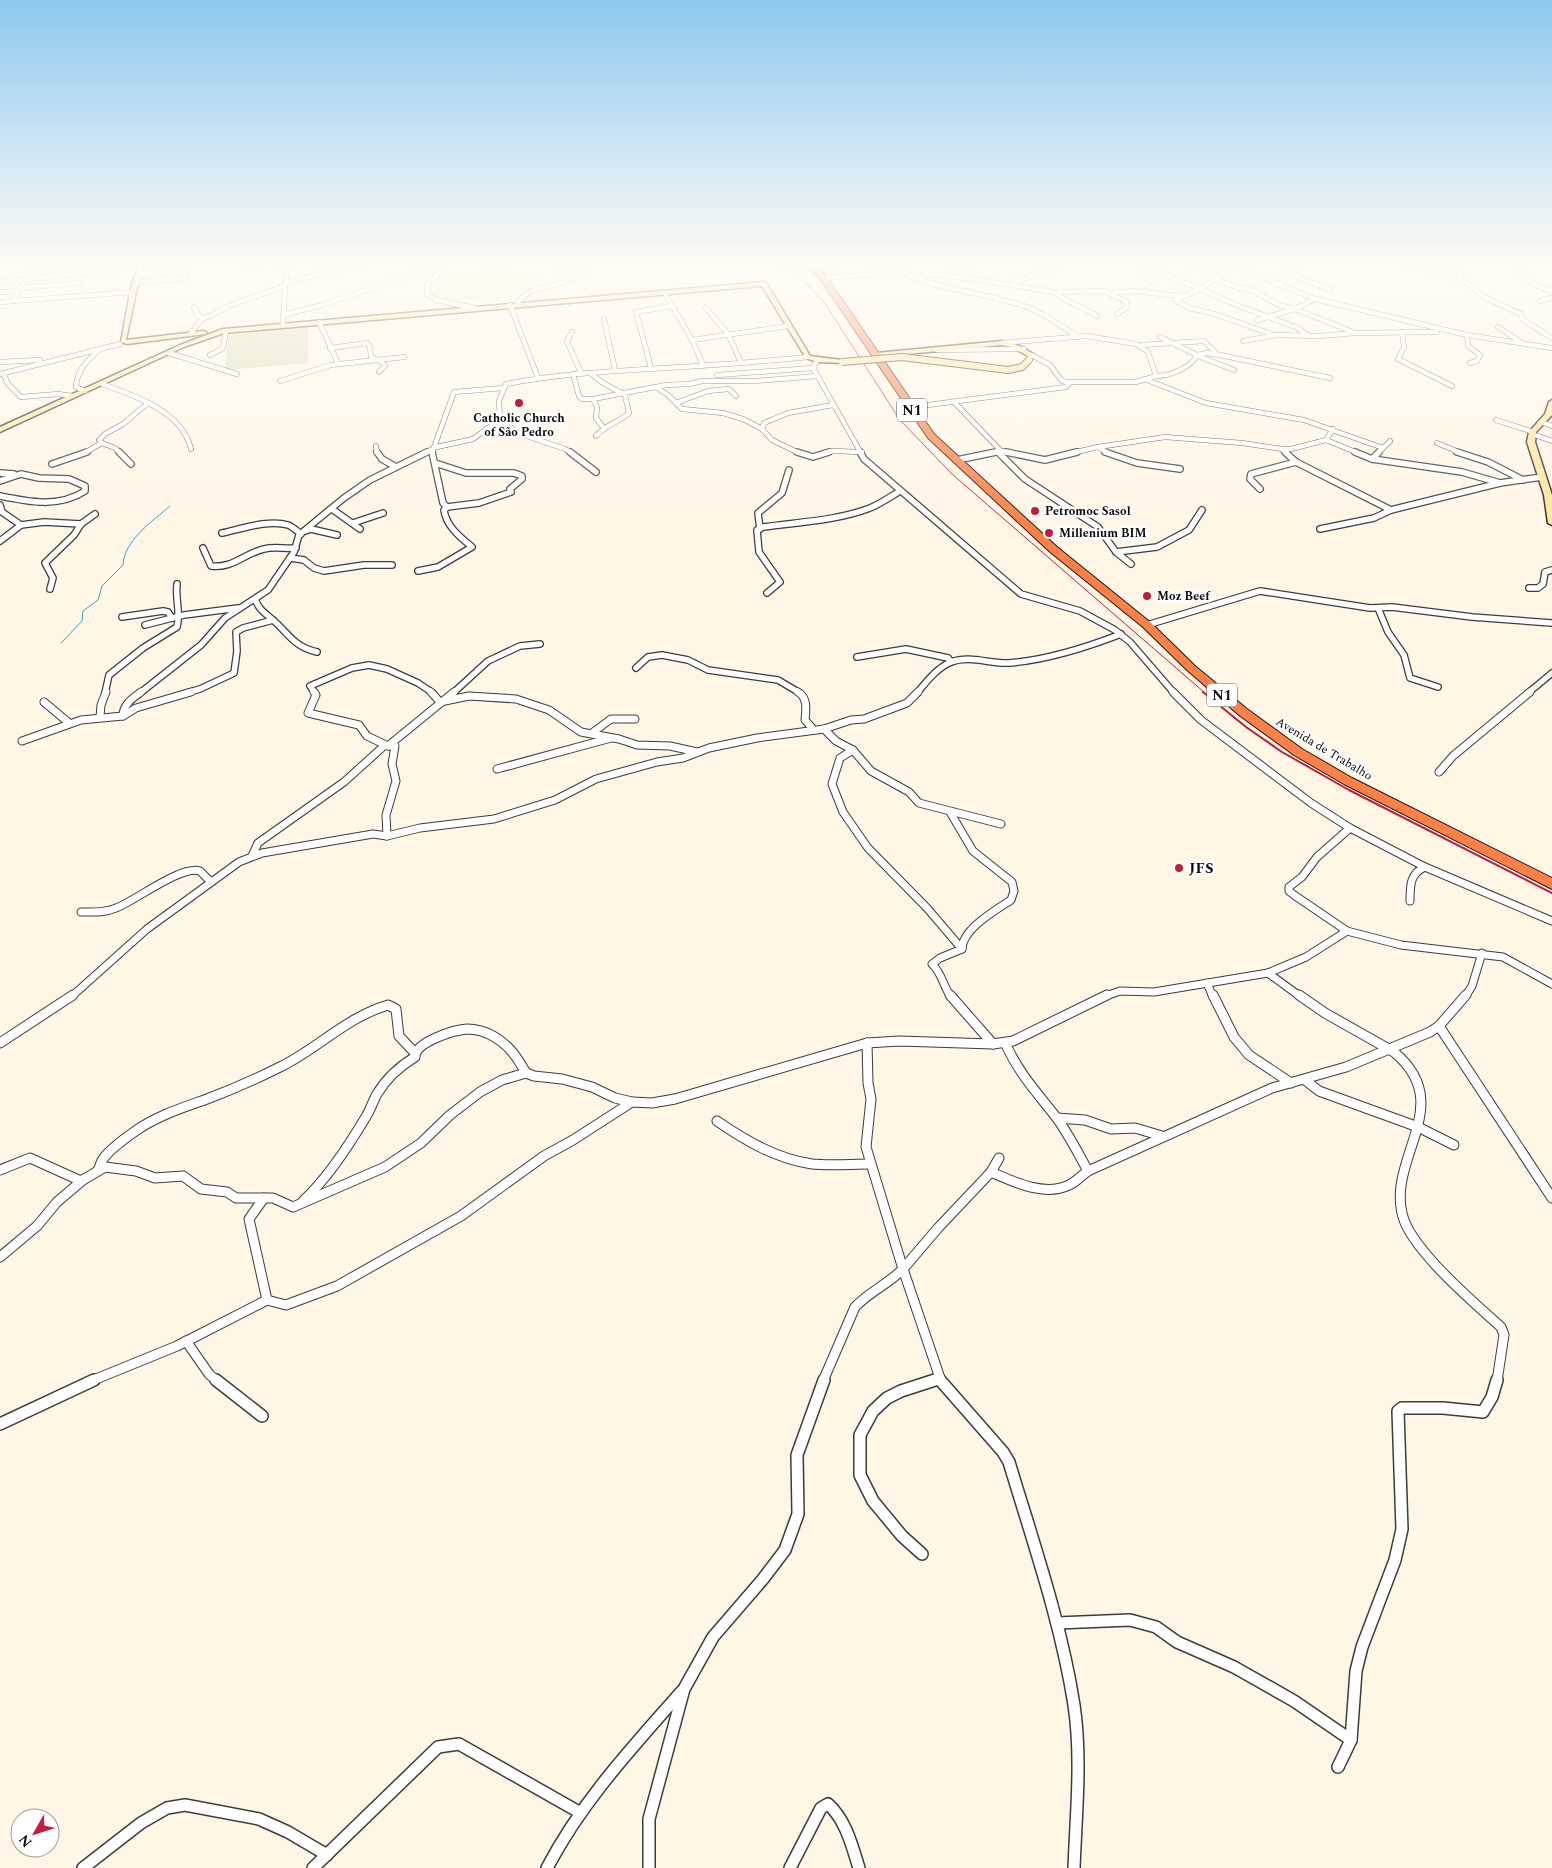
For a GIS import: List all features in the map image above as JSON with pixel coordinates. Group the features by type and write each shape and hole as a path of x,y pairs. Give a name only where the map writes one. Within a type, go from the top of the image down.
{"highway":[{"name":"Avenida de Trabalho","path":"876,350 920,406 938,442"},
{"name":"Avenida de Trabalho","path":"879,354 889,374 920,422 938,442 1053,549 1147,625 1191,668 1270,734 1298,752 1410,814 1552,884"}],"street":[{"path":"73,396 58,394 21,397 8,384 1,373 91,350"},
{"path":"86,391 76,387 76,375 98,350"},
{"path":"0,430 175,350"},
{"path":"210,355 219,350"},
{"path":"331,350 338,364"},
{"path":"369,350 373,359 382,362 385,366 379,372"},
{"path":"527,350 538,378"},
{"path":"571,350 581,374"},
{"path":"611,350 615,370"},
{"path":"646,350 651,368"},
{"path":"696,350 703,365"},
{"path":"736,350 741,362"},
{"path":"804,350 808,357"},
{"path":"879,354 920,350"},
{"path":"943,350 959,352 999,350"},
{"path":"1026,350 1040,358 1055,370 1062,381 1069,383 1147,380 1156,376 1172,374 1197,356 1217,354 1330,378"},
{"path":"1147,350 1150,353 1156,376"},
{"path":"1185,350 1234,370"},
{"path":"1213,350 1217,354"},
{"path":"1403,350 1398,359 1452,386"},
{"path":"1470,363 1477,361 1480,355 1475,350"},
{"path":"169,353 238,374"},
{"path":"596,472 581,458 565,449 518,433 500,419 497,411 503,388 506,384 538,378 615,370 713,365 808,357 817,360 842,362 902,357 1008,370 1026,365 1032,355"},
{"path":"280,382 338,364 404,357"},
{"path":"0,362 52,360"},
{"path":"813,368 817,360"},
{"path":"713,365 718,381"},
{"path":"717,375 813,368"},
{"path":"813,368 862,452 864,459 1021,594 1032,599 1080,611 1121,634 1186,707 1201,720 1312,803 1350,828 1425,867 1552,921"},
{"path":"590,373 603,383 625,395 630,408 625,418 603,427 596,436"},
{"path":"574,374 579,396 582,399 593,400 621,393 702,381 755,381 818,376"},
{"path":"1147,380 1206,402 1283,416 1333,429 1383,448"},
{"path":"920,406 1066,387 1069,383"},
{"path":"102,384 122,390 163,413 191,441 191,450"},
{"path":"656,387 686,410 723,413 743,419 762,429 772,440 805,456 815,457 832,451 862,452"},
{"path":"446,507 439,488 432,450 446,419 454,392 503,388"},
{"path":"676,403 695,394 722,389 729,389 736,396"},
{"path":"593,400 597,407 596,418 603,427"},
{"path":"954,402 1025,479 1098,527 1116,552 1131,564"},
{"path":"1552,402 1548,415 1533,433 1532,448 1550,495 1552,523"},
{"path":"131,464 115,448 102,443 99,438 108,431 120,426 148,403"},
{"path":"762,429 764,423 788,413 833,405"},
{"path":"123,716 123,711 128,702 201,645 225,618 268,590 296,548 300,535 323,514 370,480 442,445 473,439 500,419"},
{"path":"1496,420 1552,441"},
{"path":"1541,422 1552,426"},
{"path":"1326,440 1333,429"},
{"path":"957,460 999,452 1046,460 1098,447 1176,437 1282,449 1291,449 1326,440 1372,459 1462,472 1500,483"},
{"path":"1372,459 1390,441"},
{"path":"52,464 85,452 102,443"},
{"path":"1437,443 1454,451 1488,462 1523,480"},
{"path":"376,446 375,451 381,459 396,467"},
{"path":"1098,447 1105,453 1149,466 1180,469"},
{"path":"1282,449 1296,462 1392,510"},
{"path":"1260,489 1250,479 1251,474 1296,462"},
{"path":"435,463 463,473 483,475 513,473 522,476 522,480 510,489 511,492 499,497 471,505 446,507"},
{"path":"760,529 758,513 782,494 782,488 789,470"},
{"path":"0,473 39,478 69,479 86,486 86,491 78,497 52,502 23,501 0,496"},
{"path":"0,481 19,474"},
{"path":"1320,529 1374,518 1392,510 1500,483 1542,478 1552,482"},
{"path":"767,593 780,582 758,552 755,540 757,530 852,513 875,506 900,491"},
{"path":"0,505 2,512 21,526"},
{"path":"418,571 438,566 472,547 458,536 447,521 444,513 446,507"},
{"path":"332,509 360,529"},
{"path":"1116,552 1157,547 1189,530 1202,510"},
{"path":"353,523 383,513"},
{"path":"50,589 54,583 54,577 45,563 74,535 81,524 94,514"},
{"path":"0,541 21,526 35,522 53,521 81,524"},
{"path":"222,533 270,524 284,524 300,535"},
{"path":"300,535 306,530 311,529 337,535"},
{"path":"203,548 212,567 233,563 261,550 296,548"},
{"path":"290,558 304,560 314,568 324,571 364,565 392,565"},
{"path":"1529,588 1538,588 1543,584 1545,572 1552,570"},
{"path":"100,717 101,705 108,685 109,675 143,648 174,630 180,617 175,596 177,584"},
{"path":"1147,625 1260,591 1378,608 1392,606 1472,617 1552,623"},
{"path":"255,599 261,613 273,620 284,634 298,646 317,652"},
{"path":"145,625 172,618 242,607"},
{"path":"1378,608 1388,632 1404,655 1410,678 1438,687"},
{"path":"122,617 163,610 168,612 172,618"},
{"path":"22,741 51,732 68,723 100,717 123,716 136,708 200,689 234,673 237,651 236,632 243,628 273,620"},
{"path":"0,1043 60,1006 84,987 147,929 228,868 252,856 374,834 387,836 420,828 494,819 555,800 596,779 657,762 683,758 697,752 757,738 824,729 851,720 864,719 907,703 934,673 951,662 967,659 1006,663 1030,661 1090,646 1121,634"},
{"path":"252,856 258,843 344,782 386,745 470,679 488,660 520,646 540,644"},
{"path":"857,657 906,649 948,658 951,662"},
{"path":"636,668 648,657 662,655 688,660 708,670 778,680 802,694 806,704 805,720 814,730"},
{"path":"387,836 386,815 396,782 392,764 396,746 386,745 367,736 359,725 308,713 316,694 310,688 311,685 356,667 370,665 418,683 430,690 440,702"},
{"path":"1440,772 1453,756 1552,673"},
{"path":"440,702 469,696 516,699 549,710 581,732 592,733 637,745 670,746 697,752"},
{"path":"44,702 68,723"},
{"path":"592,733 599,726 614,717 634,719"},
{"path":"824,729 836,741 853,750 871,771 909,792 919,803 1001,824"},
{"path":"496,769 611,738"},
{"path":"853,750 840,758 832,784 843,812 868,848 927,908 962,949"},
{"path":"950,812 976,855 991,868 1008,878 1012,882 1014,890 1014,896 1011,900 976,924 962,944 962,949"},
{"path":"1350,828 1317,857 1302,877 1288,888 1288,891 1347,932 1401,945 1482,953 1503,957 1552,984"},
{"path":"1410,901 1412,875 1415,871 1425,867"},
{"path":"81,912 108,911 117,908 174,878 196,870 201,871 211,882"},
{"path":"81,1181 105,1167 136,1171 155,1178 182,1176 201,1189 227,1192 236,1198 274,1198 293,1207 385,1167 421,1143 480,1092 502,1080 526,1074 577,1083 592,1087 615,1098 632,1102 652,1103 674,1099 867,1043 899,1041 1004,1043 1013,1041 1120,991 1154,992 1268,973 1306,957 1347,932"},
{"path":"962,949 940,958 932,964 940,970 945,989 958,1007 993,1044"},
{"path":"992,1172 1012,1182 1024,1185 1056,1188 1069,1185 1088,1171 1272,1088 1346,1067 1430,1032 1439,1026 1464,999 1472,986 1482,953"},
{"path":"1268,973 1324,1012 1388,1048 1413,1070 1418,1082 1422,1106 1402,1182 1401,1210 1405,1223 1434,1262 1454,1284 1501,1327 1504,1335 1493,1397 1489,1407 1483,1412 1444,1408 1402,1408 1398,1411 1402,1529 1394,1560 1362,1647 1356,1671 1351,1740 1338,1767"},
{"path":"1207,983 1219,1011 1248,1054 1256,1062 1291,1083"},
{"path":"0,1257 37,1226 57,1202 81,1181 99,1170 102,1160 134,1132 158,1117 280,1068 345,1026 378,1008 388,1005 396,1009 399,1036 415,1052"},
{"path":"1439,1026 1552,1198"},
{"path":"298,1206 314,1190 330,1169 368,1114 377,1094 401,1065 415,1057 415,1052 422,1044 466,1029 481,1031 493,1036 514,1053 526,1074"},
{"path":"867,1043 868,1083 871,1099 866,1147 902,1269 916,1305 939,1379 1003,1452 1009,1462 1056,1623 1074,1705 1078,1753 1074,1868"},
{"path":"1004,1043 1028,1084 1057,1118 1088,1171"},
{"path":"1305,1080 1319,1091 1418,1127 1454,1146"},
{"path":"0,1424 103,1376 186,1341 267,1300 286,1305 337,1286 461,1216 544,1156 573,1140 632,1102"},
{"path":"1057,1118 1085,1120 1112,1129 1135,1128 1162,1136"},
{"path":"717,1121 761,1148 793,1159 825,1165 870,1164"},
{"path":"0,1170 30,1158 81,1181"},
{"path":"547,1868 559,1843 579,1812 684,1689 714,1637 785,1550 798,1514 797,1456 827,1372 855,1307 863,1298 892,1280 938,1228 992,1172 994,1164 1000,1158"},
{"path":"264,1198 249,1219 267,1300"},
{"path":"186,1341 209,1374 225,1389 262,1416"},
{"path":"922,1554 902,1536 873,1501 860,1475 860,1435 873,1411 887,1398 900,1391 939,1379"},
{"path":"1056,1623 1130,1620 1156,1628 1177,1642 1243,1672 1294,1701 1351,1740"},
{"path":"649,1868 649,1819 684,1689"},
{"path":"313,1868 438,1747 459,1744 579,1812"},
{"path":"790,1868 821,1808 828,1804 834,1808 851,1843 859,1868"},
{"path":"83,1868 141,1823 167,1808 185,1805 258,1819 288,1832 327,1855"}],"green space":[{"path":"227,350 308,350 308,363 225,370"}],"waterway":[{"path":"61,643 82,621 83,611 98,600 102,586 123,565 128,547 134,539 170,506"}],"railway":[{"path":"855,350 900,420 952,474 1205,693"},
{"path":"1203,692 1246,727 1282,752 1349,790 1552,893"}],"place":[{"name":"Catholic Church of São Pedro","path":"519,403"},
{"name":"Petromoc Sasol","path":"1035,511"},
{"name":"Millenium BIM","path":"1049,533"},
{"name":"Moz Beef","path":"1147,596"},
{"name":"JFS","path":"1179,868"}]}
